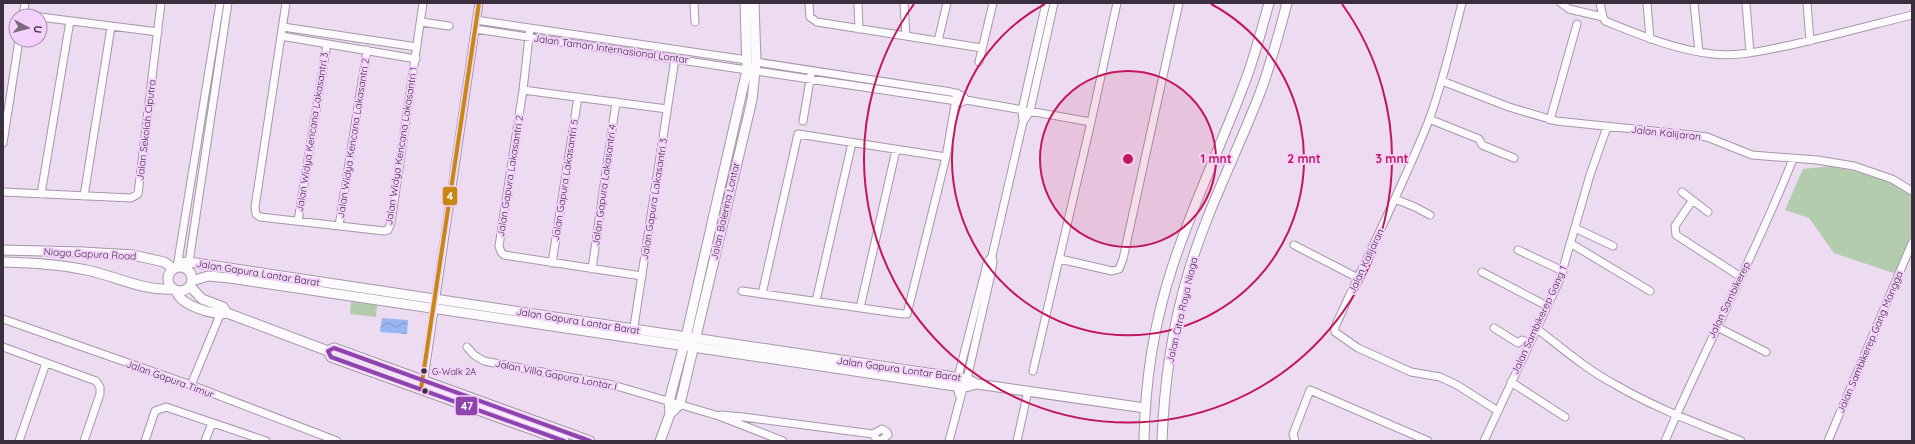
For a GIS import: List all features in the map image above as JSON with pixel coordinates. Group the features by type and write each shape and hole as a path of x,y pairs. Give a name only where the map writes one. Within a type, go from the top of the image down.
{"street":[{"name":"Jalan Sekolah Ciputra","path":"3,192 131,198 138,194 161,3"},
{"path":"220,3 176,267 169,279 174,290 185,302 223,312 422,385 590,441"},
{"path":"189,262 228,3"},
{"name":"Jalan Widya Kencana Lakasantri 1","path":"286,3 255,212 260,217 384,231 388,230 416,59 423,3"},
{"path":"422,385 479,3"},
{"path":"694,3 695,22"},
{"name":"Jalan Balerina Lontar","path":"660,441 670,414 680,404 689,342 737,114 752,66 745,3"},
{"name":"Jalan Balerina Lontar","path":"670,414 669,401 689,342 748,117 752,66 754,3"},
{"path":"809,3 810,15 813,21 982,48"},
{"path":"858,3 859,29"},
{"path":"904,3 906,36"},
{"path":"938,41 947,3"},
{"path":"979,62 993,3"},
{"path":"949,441 987,263 992,256 1023,122 1022,110 1046,3"},
{"path":"1023,122 1030,111 1054,3"},
{"path":"1033,371 1092,122 1117,3"},
{"path":"1060,259 1112,271 1119,269 1123,259 1179,3"},
{"name":"Jalan Citra Raya Niaga","path":"1144,441 1144,408 1156,328 1172,270 1182,239 1244,86 1269,3"},
{"name":"Jalan Citra Raya Niaga","path":"1162,441 1168,372 1174,333 1188,274 1198,245 1260,93 1287,3"},
{"name":"Jalan Kalijaran","path":"1462,3 1442,81 1429,120 1395,199 1335,330 1337,335 1358,348 1411,372 1440,377 1457,385 1498,411"},
{"path":"1561,3 1569,9 1603,16"},
{"path":"1600,3 1605,21 1650,39 1699,52 1724,55 1750,53 1810,41 1912,15"},
{"path":"1647,3 1650,39"},
{"path":"1694,3 1699,52"},
{"path":"1746,3 1750,53"},
{"path":"1806,3 1810,41"},
{"path":"48,18 158,32"},
{"name":"Jalan Taman Internasional Lontar","path":"476,20 638,44 810,79 916,95 956,97"},
{"path":"41,194 70,21"},
{"path":"420,22 449,26"},
{"path":"1550,120 1577,24"},
{"path":"283,26 417,47"},
{"path":"84,196 110,27"},
{"name":"Jalan Gapura Lakasantri 2","path":"530,28 523,90 500,249 504,255 642,276"},
{"name":"Jalan Taman Internasional Lontar","path":"475,29 675,59 812,70 917,87 956,97 962,102 966,100 1092,122"},
{"path":"281,36 416,59"},
{"name":"Jalan Widya Kencana Lakasantri 3","path":"298,221 327,44"},
{"path":"637,53 638,44"},
{"path":"3,143 19,48"},
{"name":"Jalan Widya Kencana Lakasantri 2","path":"339,226 367,50"},
{"name":"Jalan Gapura Lakasantri 3","path":"633,334 675,59"},
{"path":"802,121 812,70"},
{"name":"Jalan Kalijaran","path":"1442,81 1509,107 1550,120 1707,137 1752,155 1817,160 1854,166 1892,178 1912,191"},
{"path":"916,95 917,87"},
{"path":"523,90 667,109"},
{"name":"Jalan Gapura Lakasantri 5","path":"552,262 578,97"},
{"path":"742,291 903,314 908,312 946,157 956,97"},
{"name":"Jalan Gapura Lakasantri 4","path":"592,269 616,102"},
{"path":"737,114 748,117"},
{"path":"1429,120 1479,139 1482,146 1514,158"},
{"name":"Jalan Sambikerep Gang 1","path":"1484,441 1563,271 1590,175 1607,127"},
{"path":"762,294 798,134 946,157"},
{"path":"816,301 852,143"},
{"path":"860,308 896,150"},
{"name":"Jalan Sambikerep","path":"1665,441 1676,414 1766,224 1793,159"},
{"path":"1682,192 1708,212"},
{"path":"1395,199 1430,215"},
{"path":"1692,201 1675,226 1676,236 1741,277"},
{"path":"1575,228 1613,246"},
{"path":"1570,243 1650,291"},
{"name":"Jalan Sambikerep Gang Mangga","path":"1828,441 1912,243"},
{"path":"1294,245 1358,278"},
{"name":"Niaga Gapura Road","path":"3,250 133,255 164,262 176,267"},
{"path":"1518,250 1563,271"},
{"name":"Niaga Gapura Road","path":"3,262 84,269 105,274 146,288 174,290"},
{"name":"Jalan Gapura Lontar Barat","path":"176,267 189,262 436,299 633,334"},
{"path":"176,267 186,269 191,274 191,283 202,299 223,312"},
{"path":"1172,270 1188,274"},
{"path":"1482,272 1547,306"},
{"name":"Jalan Gapura Lontar Barat","path":"191,283 208,276 230,278 434,309 689,342 961,385 977,384 1144,408"},
{"path":"174,290 182,291 191,283"},
{"path":"191,385 223,312"},
{"name":"Jalan Gapura Timur","path":"3,319 191,385 337,441"},
{"path":"1717,327 1766,352"},
{"path":"1494,328 1518,343 1522,340 1530,343"},
{"path":"1536,328 1603,378 1676,414 1741,441"},
{"name":"Jalan Villa Gapura Lontar I","path":"467,347 474,356 496,365 589,380 669,401 719,416 783,441"},
{"path":"3,348 96,381 100,387 100,394 84,441"},
{"path":"19,441 46,363"},
{"path":"1511,382 1565,417"},
{"path":"422,385 564,441"},
{"path":"1295,441 1293,434 1310,390 1428,441"},
{"path":"1017,441 1028,391"},
{"path":"145,441 155,411 166,407 266,441"},
{"name":"Jalan Villa Gapura Lontar I","path":"719,416 743,417 873,434 882,429 887,432 888,435 879,441 873,434"},
{"path":"205,441 212,423"}],"green space":[{"path":"1830,166 1863,173 1883,180 1912,195 1912,238 1896,274 1834,253 1809,218 1785,210 1803,169"},
{"path":"351,302 377,305 376,317 350,314"}],"water":[{"path":"382,318 408,320 407,334 380,332"}],"transit line":[{"name":"4","path":"421,389 479,3"},
{"name":"47","path":"564,441 331,357 328,351 334,348 590,441"}],"place":[{"name":"G-Walk 2A","path":"424,371"}]}
